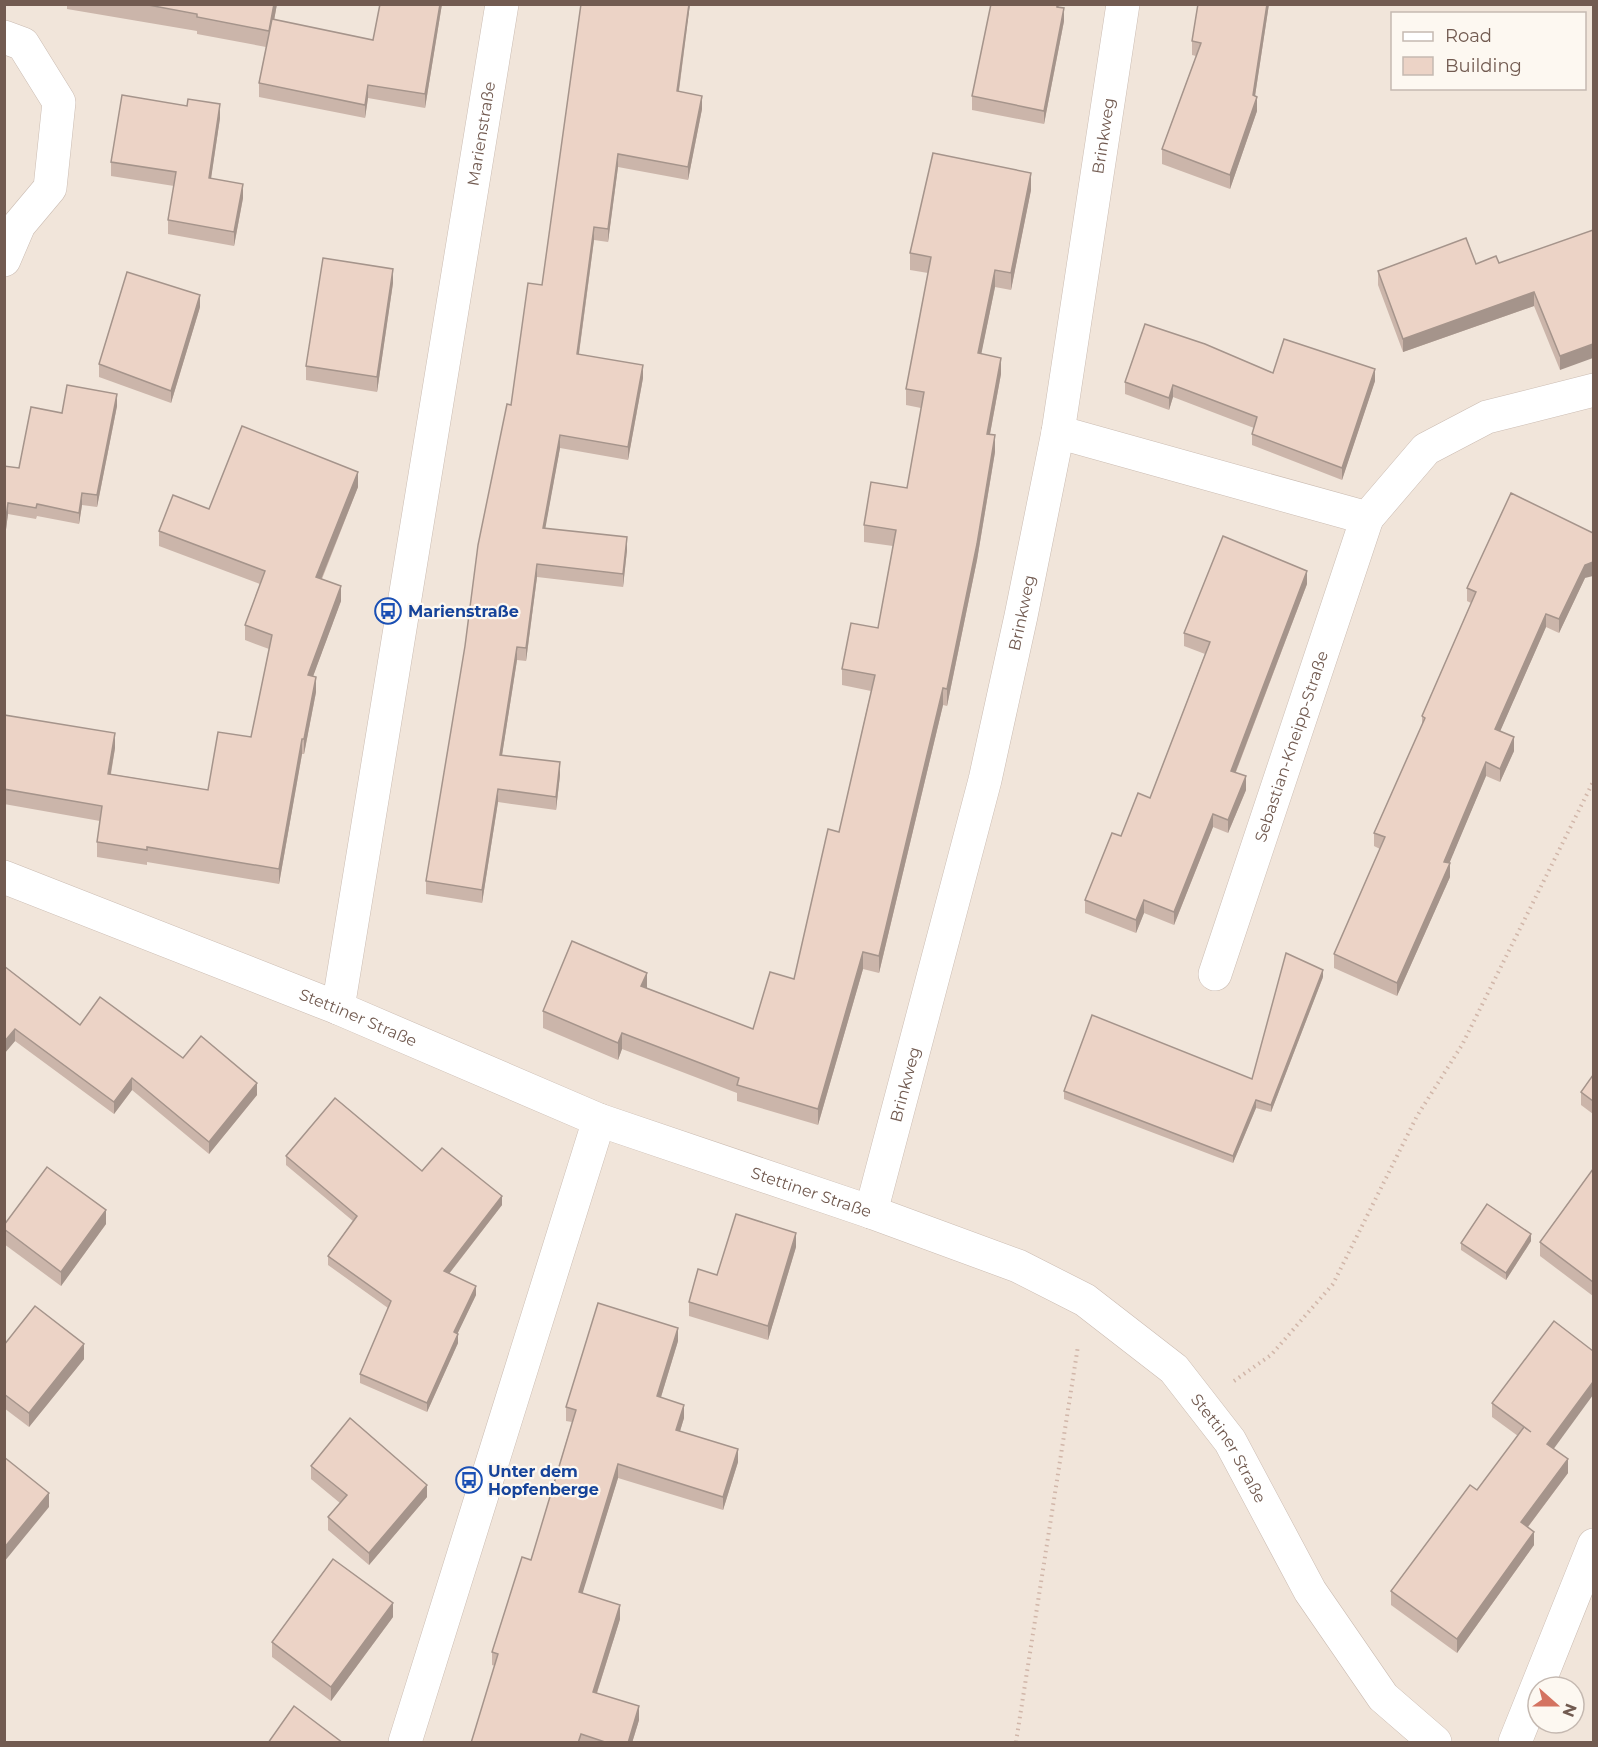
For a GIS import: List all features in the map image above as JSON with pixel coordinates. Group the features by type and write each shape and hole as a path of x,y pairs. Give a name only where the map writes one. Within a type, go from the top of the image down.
{"street":[{"name":"Marienstraße","path":"338,1008 502,4"},
{"name":"Brinkweg","path":"871,1212 985,780 1058,432 1123,4"},
{"path":"4,37 23,44 59,102 50,188 20,225 4,260"},
{"name":"Sebastian-Kneipp-Straße","path":"1215,974 1367,518 1426,448 1487,417 1593,390"},
{"path":"1058,432 1367,518"},
{"name":"Stettiner Straße","path":"4,877 338,1008 599,1120 871,1212 1018,1266 1085,1300 1174,1370 1201,1404 1230,1441 1310,1591 1383,1697 1435,1743"},
{"path":"405,1743 599,1120"},
{"path":"1515,1743 1593,1545"}],"path":[{"path":"1201,1404 1271,1355 1333,1284 1417,1116 1462,1045 1593,780"},
{"path":"1016,1743 1085,1300"}],"shaded area":[{"path":"5,5 1593,5 1593,1742 5,1742"}],"building":[{"path":"143,4 274,4 269,31"},
{"path":"380,4 440,4 425,94 368,85 365,105 259,83 272,19 373,40"},
{"path":"581,4 689,4 677,91 702,96 688,167 618,154 608,229 594,227 577,354 643,365 628,447 560,435 543,528 627,537 623,574 537,564 526,648 517,647 500,755 560,762 556,797 498,789 482,890 426,881 465,646 478,545 507,404 511,405 528,283 542,285"},
{"path":"991,4 1057,4 1057,7 1064,8 1044,111 972,96"},
{"path":"1198,4 1267,4 1253,95 1257,97 1230,175 1162,149 1201,43 1192,41"},
{"path":"122,95 187,106 188,99 220,104 209,178 243,184 234,232 168,220 176,172 111,162"},
{"path":"933,153 1031,173 1011,273 995,270 978,353 1001,358 987,434 995,435 977,544 947,689 943,688 879,956 863,952 818,1109 737,1085 739,1078 622,1033 618,1043 543,1011 572,941 647,973 641,986 753,1029 770,972 794,979 828,829 839,832 875,675 842,669 851,623 878,628 896,530 864,525 871,482 907,488 924,392 906,389 931,257 910,253"},
{"path":"1593,230 1593,344 1560,356 1534,292 1403,339 1378,271 1466,238 1476,264 1496,256 1499,263"},
{"path":"323,258 393,269 377,377 306,366"},
{"path":"127,272 200,295 171,391 99,364"},
{"path":"1145,324 1205,344 1273,373 1284,339 1375,369 1342,468 1252,434 1257,417 1173,385 1169,398 1125,382"},
{"path":"67,385 117,394 97,495 82,493 79,513 37,504 36,508 8,503 4,525 4,466 19,468 31,407 62,413"},
{"path":"242,426 358,472 316,577 341,586 308,675 316,677 304,739 302,739 279,869 147,847 147,850 97,842 102,806 4,789 4,715 115,733 108,774 208,790 218,732 251,737 272,635 245,625 265,571 159,531 173,495 209,509"},
{"path":"1511,493 1593,533 1593,562 1585,565 1559,619 1546,614 1495,729 1514,737 1500,769 1486,762 1444,862 1450,863 1397,983 1334,954 1385,837 1374,833 1425,718 1422,716 1476,592 1467,588"},
{"path":"1223,536 1307,571 1231,771 1246,776 1228,820 1213,814 1174,912 1144,900 1136,920 1085,900 1112,833 1121,836 1138,793 1150,798 1210,642 1184,633"},
{"path":"1286,953 1323,970 1271,1105 1256,1100 1233,1156 1064,1091 1092,1015 1252,1079"},
{"path":"4,966 80,1025 100,997 183,1058 201,1036 257,1083 209,1142 132,1078 114,1102 15,1029 4,1042"},
{"path":"1593,1075 1593,1101 1581,1092"},
{"path":"335,1098 422,1171 442,1148 502,1196 444,1271 476,1286 454,1332 458,1334 427,1403 360,1374 391,1301 328,1256 357,1216 286,1156"},
{"path":"47,1167 106,1210 61,1272 4,1229 4,1225"},
{"path":"1593,1169 1593,1282 1540,1242"},
{"path":"1487,1204 1531,1234 1506,1273 1461,1243"},
{"path":"736,1214 796,1233 768,1326 689,1302 698,1269 717,1275"},
{"path":"598,1303 678,1328 657,1396 684,1405 676,1430 738,1449 723,1497 618,1464 579,1592 620,1605 593,1692 639,1706 628,1743 608,1743 581,1734 578,1743 471,1743 498,1654 492,1652 522,1557 531,1560 576,1410 566,1407"},
{"path":"35,1306 84,1344 29,1413 4,1394 4,1345"},
{"path":"1554,1321 1593,1351 1593,1382 1547,1444 1568,1459 1521,1522 1534,1532 1457,1639 1391,1591 1470,1485 1477,1490 1524,1427 1531,1432 1492,1403"},
{"path":"350,1418 427,1485 369,1553 328,1517 347,1495 311,1466"},
{"path":"4,1457 49,1493 4,1548"},
{"path":"333,1559 393,1603 331,1687 272,1642"},
{"path":"294,1706 343,1743 268,1743"}],"place":[{"name":"Marienstraße","path":"388,611"},
{"name":"Unter dem Hopfenberge","path":"469,1480"}]}
